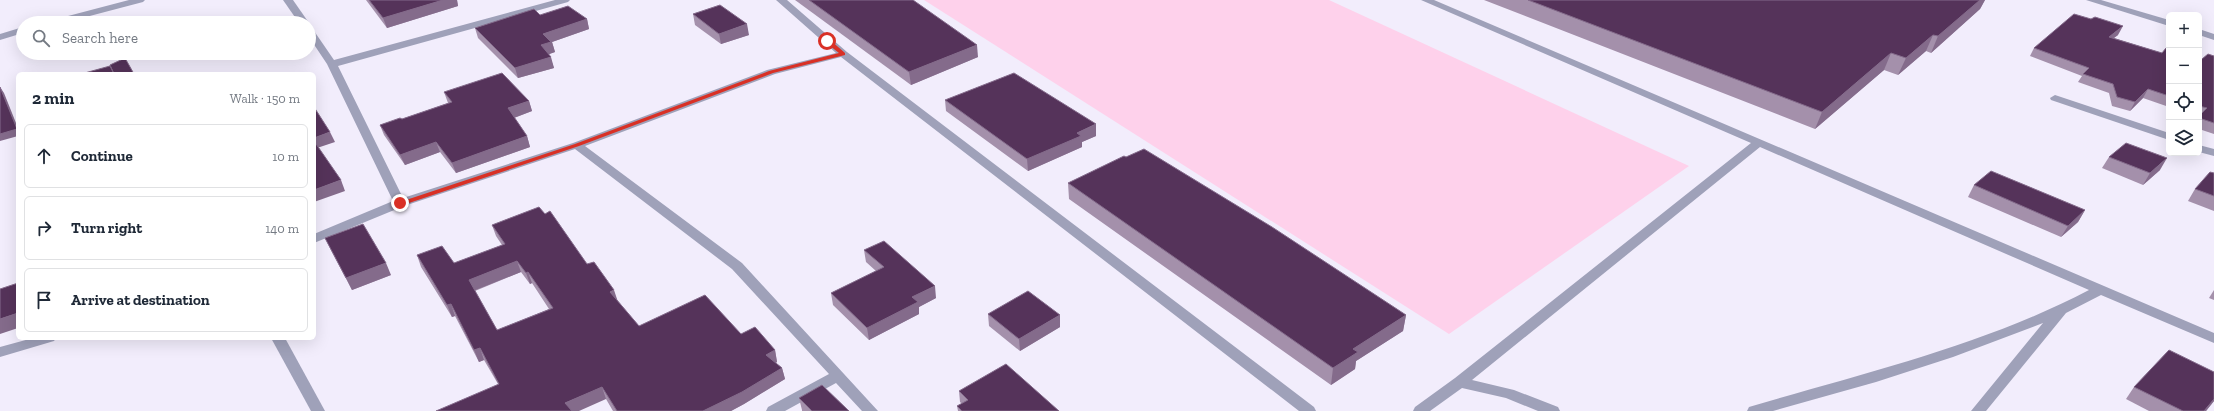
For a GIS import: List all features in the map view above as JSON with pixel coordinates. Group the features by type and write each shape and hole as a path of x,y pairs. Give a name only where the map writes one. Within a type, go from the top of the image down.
{"street":[{"path":"79,16 140,0"},
{"path":"288,0 299,16"},
{"path":"332,64 565,0"},
{"path":"781,0 843,54 1309,411"},
{"path":"1426,0 2099,290 2214,338"},
{"path":"2090,0 2166,22"},
{"path":"0,36 16,32"},
{"path":"2202,33 2214,37"},
{"path":"316,40 332,64 400,203"},
{"path":"316,238 400,203 577,145 771,72 843,54"},
{"path":"2056,98 2166,136"},
{"path":"1420,411 1460,382 1758,143"},
{"path":"577,145 737,266 837,376 871,411"},
{"path":"2202,149 2214,153"},
{"path":"1754,411 1847,386 2020,328 2061,310 2099,290"},
{"path":"1978,411 2061,310"},
{"path":"0,352 42,340"},
{"path":"279,340 318,411"},
{"path":"773,411 837,376"},
{"path":"1460,382 1509,394 1532,406 1553,411"}],"shaded area":[{"path":"924,0 1329,0 1689,166 1449,334"}],"building":[{"path":"369,0 443,0 383,18"},
{"path":"809,0 913,0 977,45 909,72"},
{"path":"1528,0 1980,0 1938,36 1933,35 1906,58 1891,53 1822,112"},
{"path":"720,5 747,24 719,34 693,14"},
{"path":"568,6 587,19 543,34 551,42 541,45 551,57 515,68 475,28 534,9 540,15"},
{"path":"2074,14 2091,19 2095,17 2123,26 2109,37 2162,53 2166,48 2166,95 2148,89 2135,102 2117,97 2113,84 2083,74 2089,68 2034,48"},
{"path":"2208,54 2214,56 2214,123 2202,119 2202,113 2207,108 2202,107 2202,59"},
{"path":"121,60 126,60 133,72 113,72 110,65"},
{"path":"110,66 113,72 88,72"},
{"path":"502,73 529,101 508,108 527,136 452,163 436,142 400,155 380,125 452,102 444,92"},
{"path":"1014,73 1096,124 1077,133 1081,136 1027,159 945,100"},
{"path":"0,87 16,129 0,134"},
{"path":"316,110 330,132 316,137"},
{"path":"2126,143 2167,158 2150,173 2109,157"},
{"path":"316,144 341,180 316,189"},
{"path":"1144,149 1272,227 1406,315 1353,349 1358,352 1333,368 1068,183 1124,156 1126,157"},
{"path":"1991,171 2085,210 2068,226 1974,185"},
{"path":"2210,172 2214,173 2214,196 2195,189"},
{"path":"539,207 545,214 550,211 587,264 594,262 614,290 610,292 639,326 705,295 741,334 755,327 775,350 766,355 782,368 742,392 703,411 617,411 602,387 565,403 572,411 436,411 499,384 480,348 474,350 451,304 447,305 417,255 442,246 454,263 505,244 492,225","holes":["517,261 526,273 528,272 553,308 497,330 469,280"]},
{"path":"363,224 386,263 346,278 325,238"},
{"path":"884,241 935,286 912,297 918,302 867,328 831,293 884,267 864,250"},
{"path":"16,284 16,314 0,319 0,289"},
{"path":"1028,291 1060,315 1019,339 988,314"},
{"path":"2169,350 2214,372 2214,399 2204,411 2183,411 2134,387"},
{"path":"1006,364 1059,411 962,411 957,406 968,400 959,391"},
{"path":"822,385 849,411 812,411 799,398"}],"route":[{"path":"400,203 577,145 771,72 843,54 827,41"}]}
